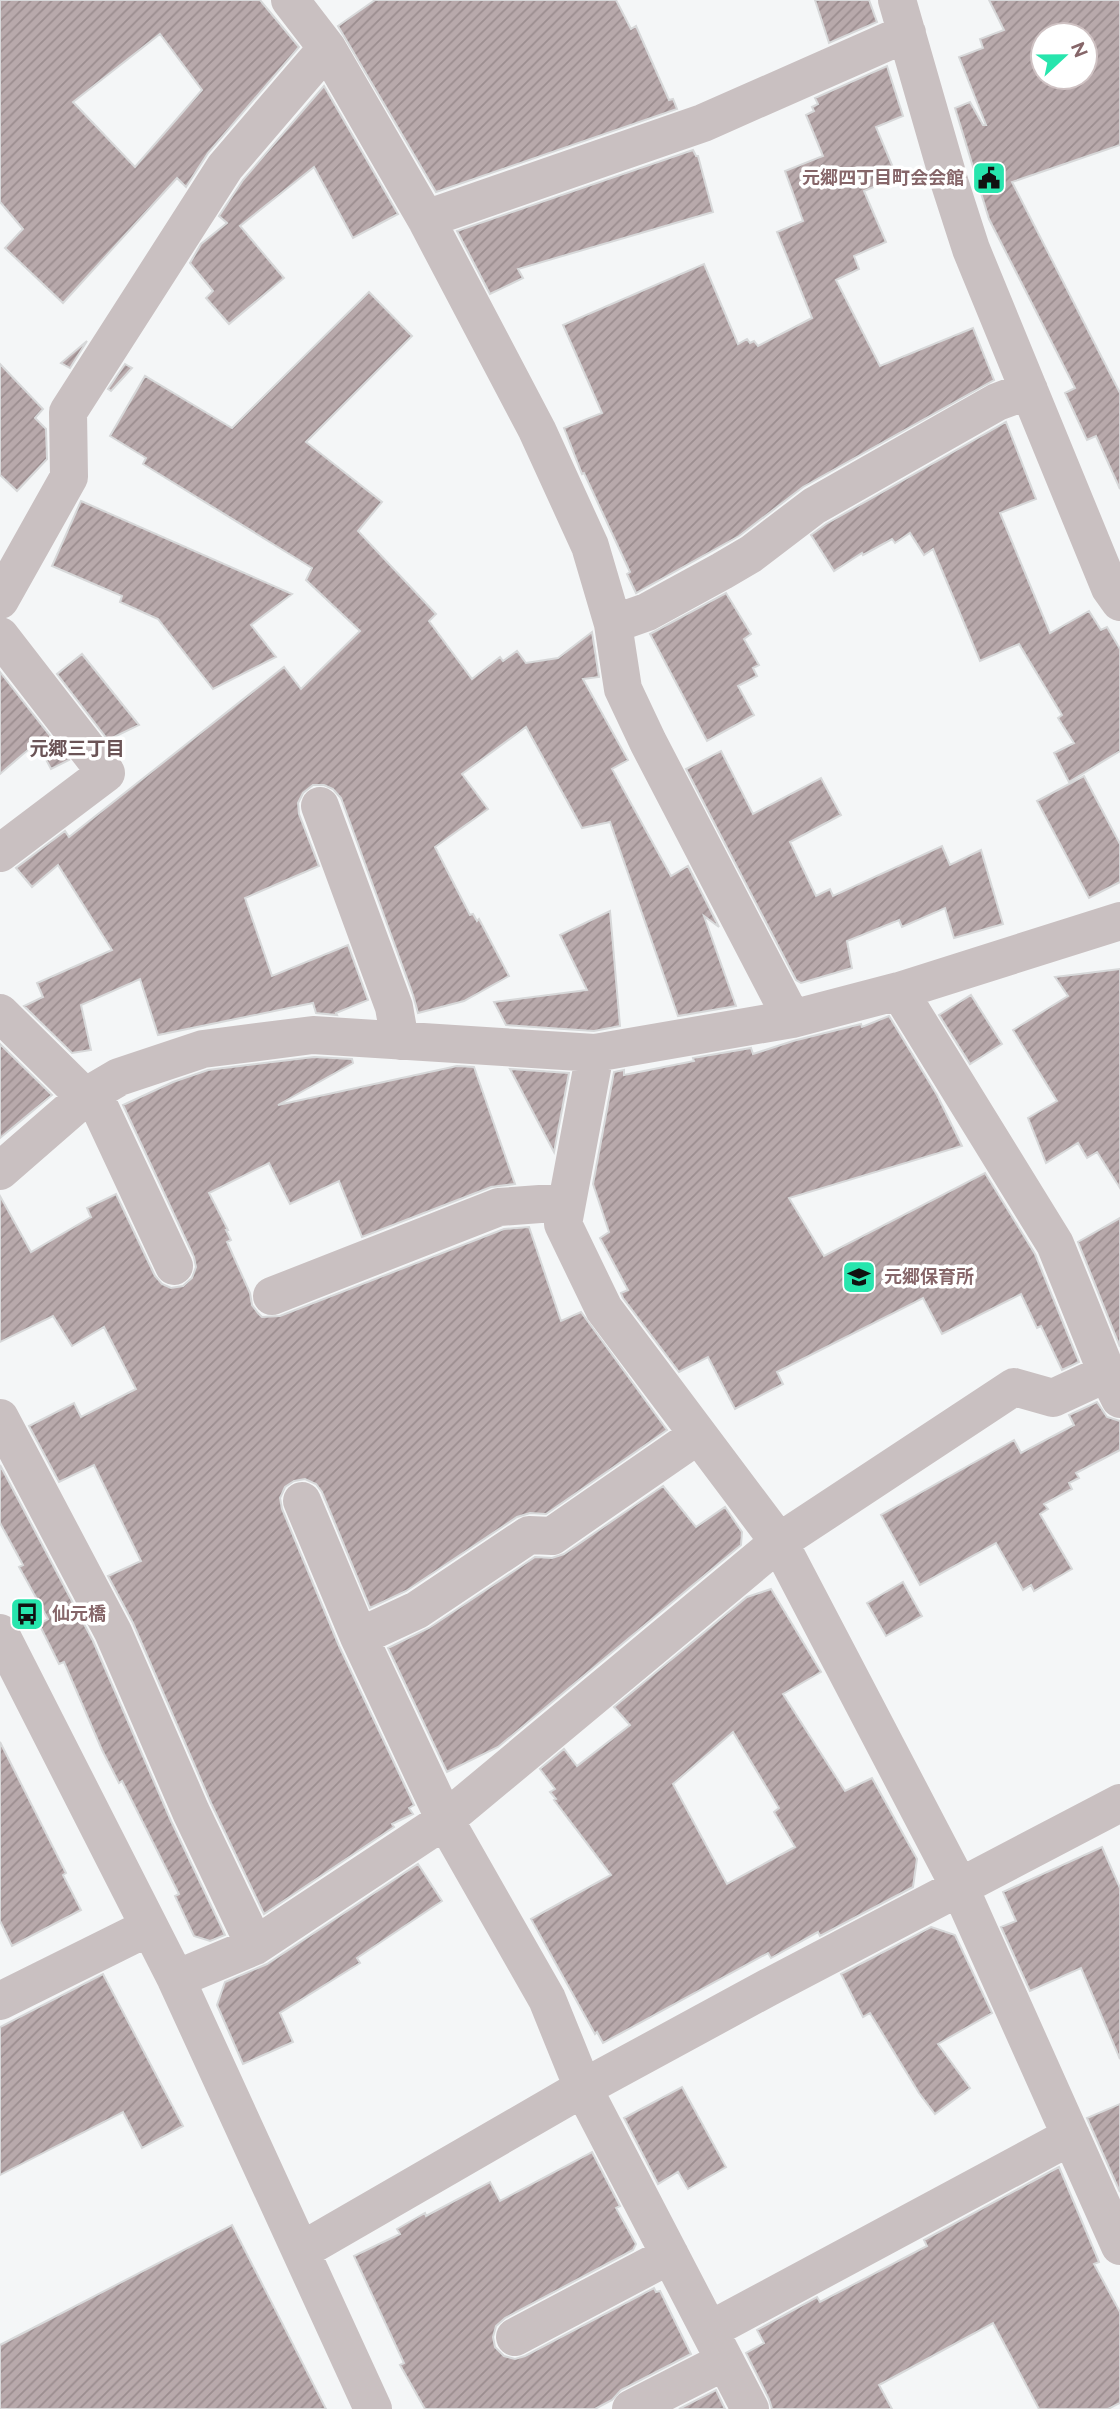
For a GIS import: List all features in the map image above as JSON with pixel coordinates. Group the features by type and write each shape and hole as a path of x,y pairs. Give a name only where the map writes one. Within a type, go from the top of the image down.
{"street":[{"path":"290,0 327,48 426,219 537,430 590,546 613,624 623,689 792,1019"},
{"path":"426,219 703,123 901,9 950,184 971,248 1110,588 1120,602"},
{"path":"0,600 69,477 68,412 225,167 327,48"},
{"path":"613,624 647,612 722,571 751,554 814,506 997,402 1029,390"},
{"path":"0,636 106,772 0,853"},
{"path":"320,806 394,1007 400,1041"},
{"path":"0,1171 89,1095 118,1077 203,1049 313,1035 595,1054 792,1019 899,991 1120,920"},
{"path":"176,1979 255,1946 446,1820 779,1542 1014,1387 1053,1398 1113,1386 1055,1244 899,991"},
{"path":"0,1013 89,1095 174,1266"},
{"path":"595,1054 563,1224 604,1309 779,1542 959,1886 1120,2246"},
{"path":"272,1296 499,1207 567,1202"},
{"path":"0,1418 113,1632 191,1812 255,1946"},
{"path":"359,1637 417,1610 529,1535 552,1536 698,1435"},
{"path":"302,1501 359,1637 446,1820 547,1999 583,2088 750,2409"},
{"path":"0,1633 176,1979 373,2409"},
{"path":"301,2251 583,2088 1120,1802"},
{"path":"0,2001 149,1927"},
{"path":"631,2409 717,2346 1071,2136"},
{"path":"515,2337 670,2255"}],"building":[{"path":"0,0 260,0 299,47 208,153 186,187 177,178 63,303 5,248 23,229 0,202","holes":["160,34 202,90 135,167 73,102"]},
{"path":"375,0 616,0 631,29 636,26 669,100 673,99 677,109 436,192 338,26"},
{"path":"815,0 869,0 877,22 829,43"},
{"path":"989,0 1120,0 1120,145 1012,182 1120,393 1120,489 1096,436 1087,440 1065,393 1075,388 989,219 955,108 970,102 983,125 986,125 959,57 983,48 980,39 1004,30"},
{"path":"887,66 903,116 876,127 897,177 864,191 886,242 854,256 859,269 836,280 880,366 973,328 994,380 803,487 739,536 636,593 627,574 630,572 584,473 582,474 564,428 602,413 563,325 704,264 738,344 747,339 758,346 812,318 777,232 803,221 785,171 823,156 806,115 814,111 812,107 818,104 815,98"},
{"path":"324,86 398,214 353,238 314,167 240,226 284,278 229,324 206,298 213,291 190,263 201,244 227,223 219,216 243,180"},
{"path":"693,150 698,156 713,212 518,269 523,278 490,294 457,231"},
{"path":"369,292 412,336 306,442 382,502 358,531 436,614 429,621 472,679 500,657 503,661 517,651 526,663 558,658 592,632 599,677 583,679 628,760 612,769 671,876 688,866 719,927 704,916 736,1006 678,1016 610,822 582,828 526,727 462,774 488,809 435,847 470,915 473,914 477,921 479,919 509,976 464,1001 418,1013 341,798 333,789 324,785 313,785 303,793 298,803 299,814 319,866 245,898 272,976 348,945 368,1000 336,1013 337,1015 316,1013 313,1003 158,1035 140,979 81,1005 91,1050 72,1053 24,1006 43,997 37,983 112,950 58,865 32,887 16,868 65,831 69,837 284,667 301,689 360,631 306,580 312,568 143,464 146,458 110,436 145,376 232,428"},
{"path":"87,341 70,368 61,363"},
{"path":"0,364 43,409 35,418 46,429 47,459 17,491 0,475"},
{"path":"125,364 132,368 111,391 108,389"},
{"path":"1006,422 1036,499 1000,513 1050,633 1089,611 1101,630 1107,627 1120,649 1120,751 1069,782 1054,753 1074,743 1058,718 1062,715 1019,644 980,661 933,549 924,555 910,533 895,543 892,539 863,555 862,553 834,571 811,535"},
{"path":"81,501 292,594 251,625 276,657 213,689 158,619 120,602 122,596 52,566"},
{"path":"726,593 751,634 744,639 759,665 753,668 757,676 738,686 754,715 707,741 650,634"},
{"path":"82,654 139,725 108,740 57,674"},
{"path":"0,672 69,760 51,769 37,742 0,774"},
{"path":"721,751 753,814 821,778 841,815 790,842 816,896 830,889 833,896 942,846 950,865 981,850 1003,924 954,938 945,908 902,927 899,920 847,941 852,968 801,983 796,980 686,769"},
{"path":"1084,776 1120,844 1120,882 1089,898 1037,801"},
{"path":"610,911 620,1026 594,1031 506,1025 494,1002 587,990 560,935"},
{"path":"1120,969 1120,1188 1097,1152 1087,1158 1078,1143 1046,1163 1028,1118 1057,1101 1013,1030 1068,996 1055,977"},
{"path":"971,995 1002,1044 970,1064 939,1015"},
{"path":"889,1016 937,1095 962,1146 789,1198 824,1256 985,1173 1035,1254 1079,1362 1062,1370 1041,1326 1037,1328 1021,1294 942,1334 923,1298 777,1372 783,1384 735,1409 708,1357 679,1372 623,1298 621,1293 628,1290 600,1238 609,1232 593,1184 614,1072 624,1070 624,1075 694,1061 693,1058 751,1048 753,1054 861,1024 862,1027"},
{"path":"0,1044 52,1095 0,1138"},
{"path":"314,1057 352,1059 353,1063 278,1105 457,1066 474,1067 515,1184 491,1187 362,1237 339,1181 290,1204 269,1163 209,1193 228,1230 231,1240 227,1242 250,1293 252,1305 258,1313 262,1317 280,1316 504,1229 529,1227 561,1321 581,1312 667,1430 546,1514 530,1513 517,1517 406,1591 370,1608 322,1492 316,1484 305,1479 294,1481 285,1487 280,1498 282,1509 339,1646 414,1805 409,1808 413,1814 392,1824 394,1827 264,1914 211,1803 133,1623 108,1576 141,1561 94,1465 59,1482 29,1426 74,1403 81,1417 136,1389 104,1327 72,1346 53,1316 0,1342 0,1196 31,1252 91,1217 87,1208 116,1194 155,1276 162,1284 171,1288 183,1286 192,1278 196,1267 194,1257 123,1105 173,1082 208,1070"},
{"path":"510,1069 569,1073 554,1152"},
{"path":"1120,1218 1120,1347 1078,1242"},
{"path":"1097,1402 1107,1417 1120,1421 1120,1450 1076,1473 1079,1478 1069,1483 1072,1489 1044,1504 1048,1509 1040,1514 1072,1569 1034,1591 1031,1585 1023,1590 996,1543 920,1585 881,1515 1014,1440 1021,1453 1074,1425 1069,1415"},
{"path":"0,1465 93,1641 171,1821 225,1935 210,1941 194,1936 175,1896 179,1894 122,1781 119,1783 102,1750 64,1662 59,1664 39,1624 48,1619 19,1567 23,1565 0,1523"},
{"path":"663,1486 696,1527 725,1507 742,1532 741,1545 498,1747 447,1772 388,1648 429,1628 535,1557 552,1558 564,1554"},
{"path":"903,1582 922,1616 886,1636 867,1603"},
{"path":"771,1589 821,1672 783,1694 845,1791 872,1778 917,1859 913,1887 820,1936 818,1932 771,1958 768,1953 603,2043 597,2032 595,2034 531,1919 611,1875 554,1800 556,1799 550,1792 555,1789 540,1769 564,1749 577,1766 630,1725 614,1707 747,1597","holes":["733,1732 779,1808 774,1812 795,1847 727,1884 673,1784"]},
{"path":"0,1742 66,1873 63,1875 81,1910 12,1946 0,1921"},
{"path":"1102,1847 1120,1888 1120,2059 1081,1968 1030,1991 1001,1927 1016,1921 1003,1892"},
{"path":"418,1864 442,1901 357,1958 360,1963 280,2013 293,2042 243,2064 217,2005 225,1982 267,1964"},
{"path":"931,1927 955,1935 992,2013 938,2044 970,2088 935,2114 870,2013 863,2017 841,1974"},
{"path":"103,1974 183,2126 142,2148 123,2112 0,2175 0,2027"},
{"path":"682,2087 726,2167 688,2189 678,2172 658,2184 624,2118"},
{"path":"1120,2104 1120,2192 1087,2118"},
{"path":"592,2152 620,2206 616,2208 636,2244 633,2250 505,2318 496,2326 493,2337 495,2347 504,2356 515,2359 525,2356 654,2288 656,2292 660,2291 691,2354 621,2390 612,2400 595,2409 425,2409 400,2365 404,2363 354,2256 400,2234 397,2229 425,2213 426,2216 490,2182 500,2201"},
{"path":"1059,2167 1099,2262 1094,2264 1120,2312 1120,2403 1108,2409 1039,2409 993,2323 879,2385 892,2409 772,2409 746,2353 764,2343 757,2330 817,2297 820,2302 927,2246 924,2240"},
{"path":"232,2225 326,2409 0,2409 0,2345"},
{"path":"716,2390 725,2409 679,2409"}],"place":[{"name":"元郷四丁目町会会館","path":"989,178"},
{"name":"元郷保育所","path":"859,1277"},
{"name":"仙元橋","path":"27,1614"}],"district":[{"name":"元郷三丁目","path":"77,748"}]}
